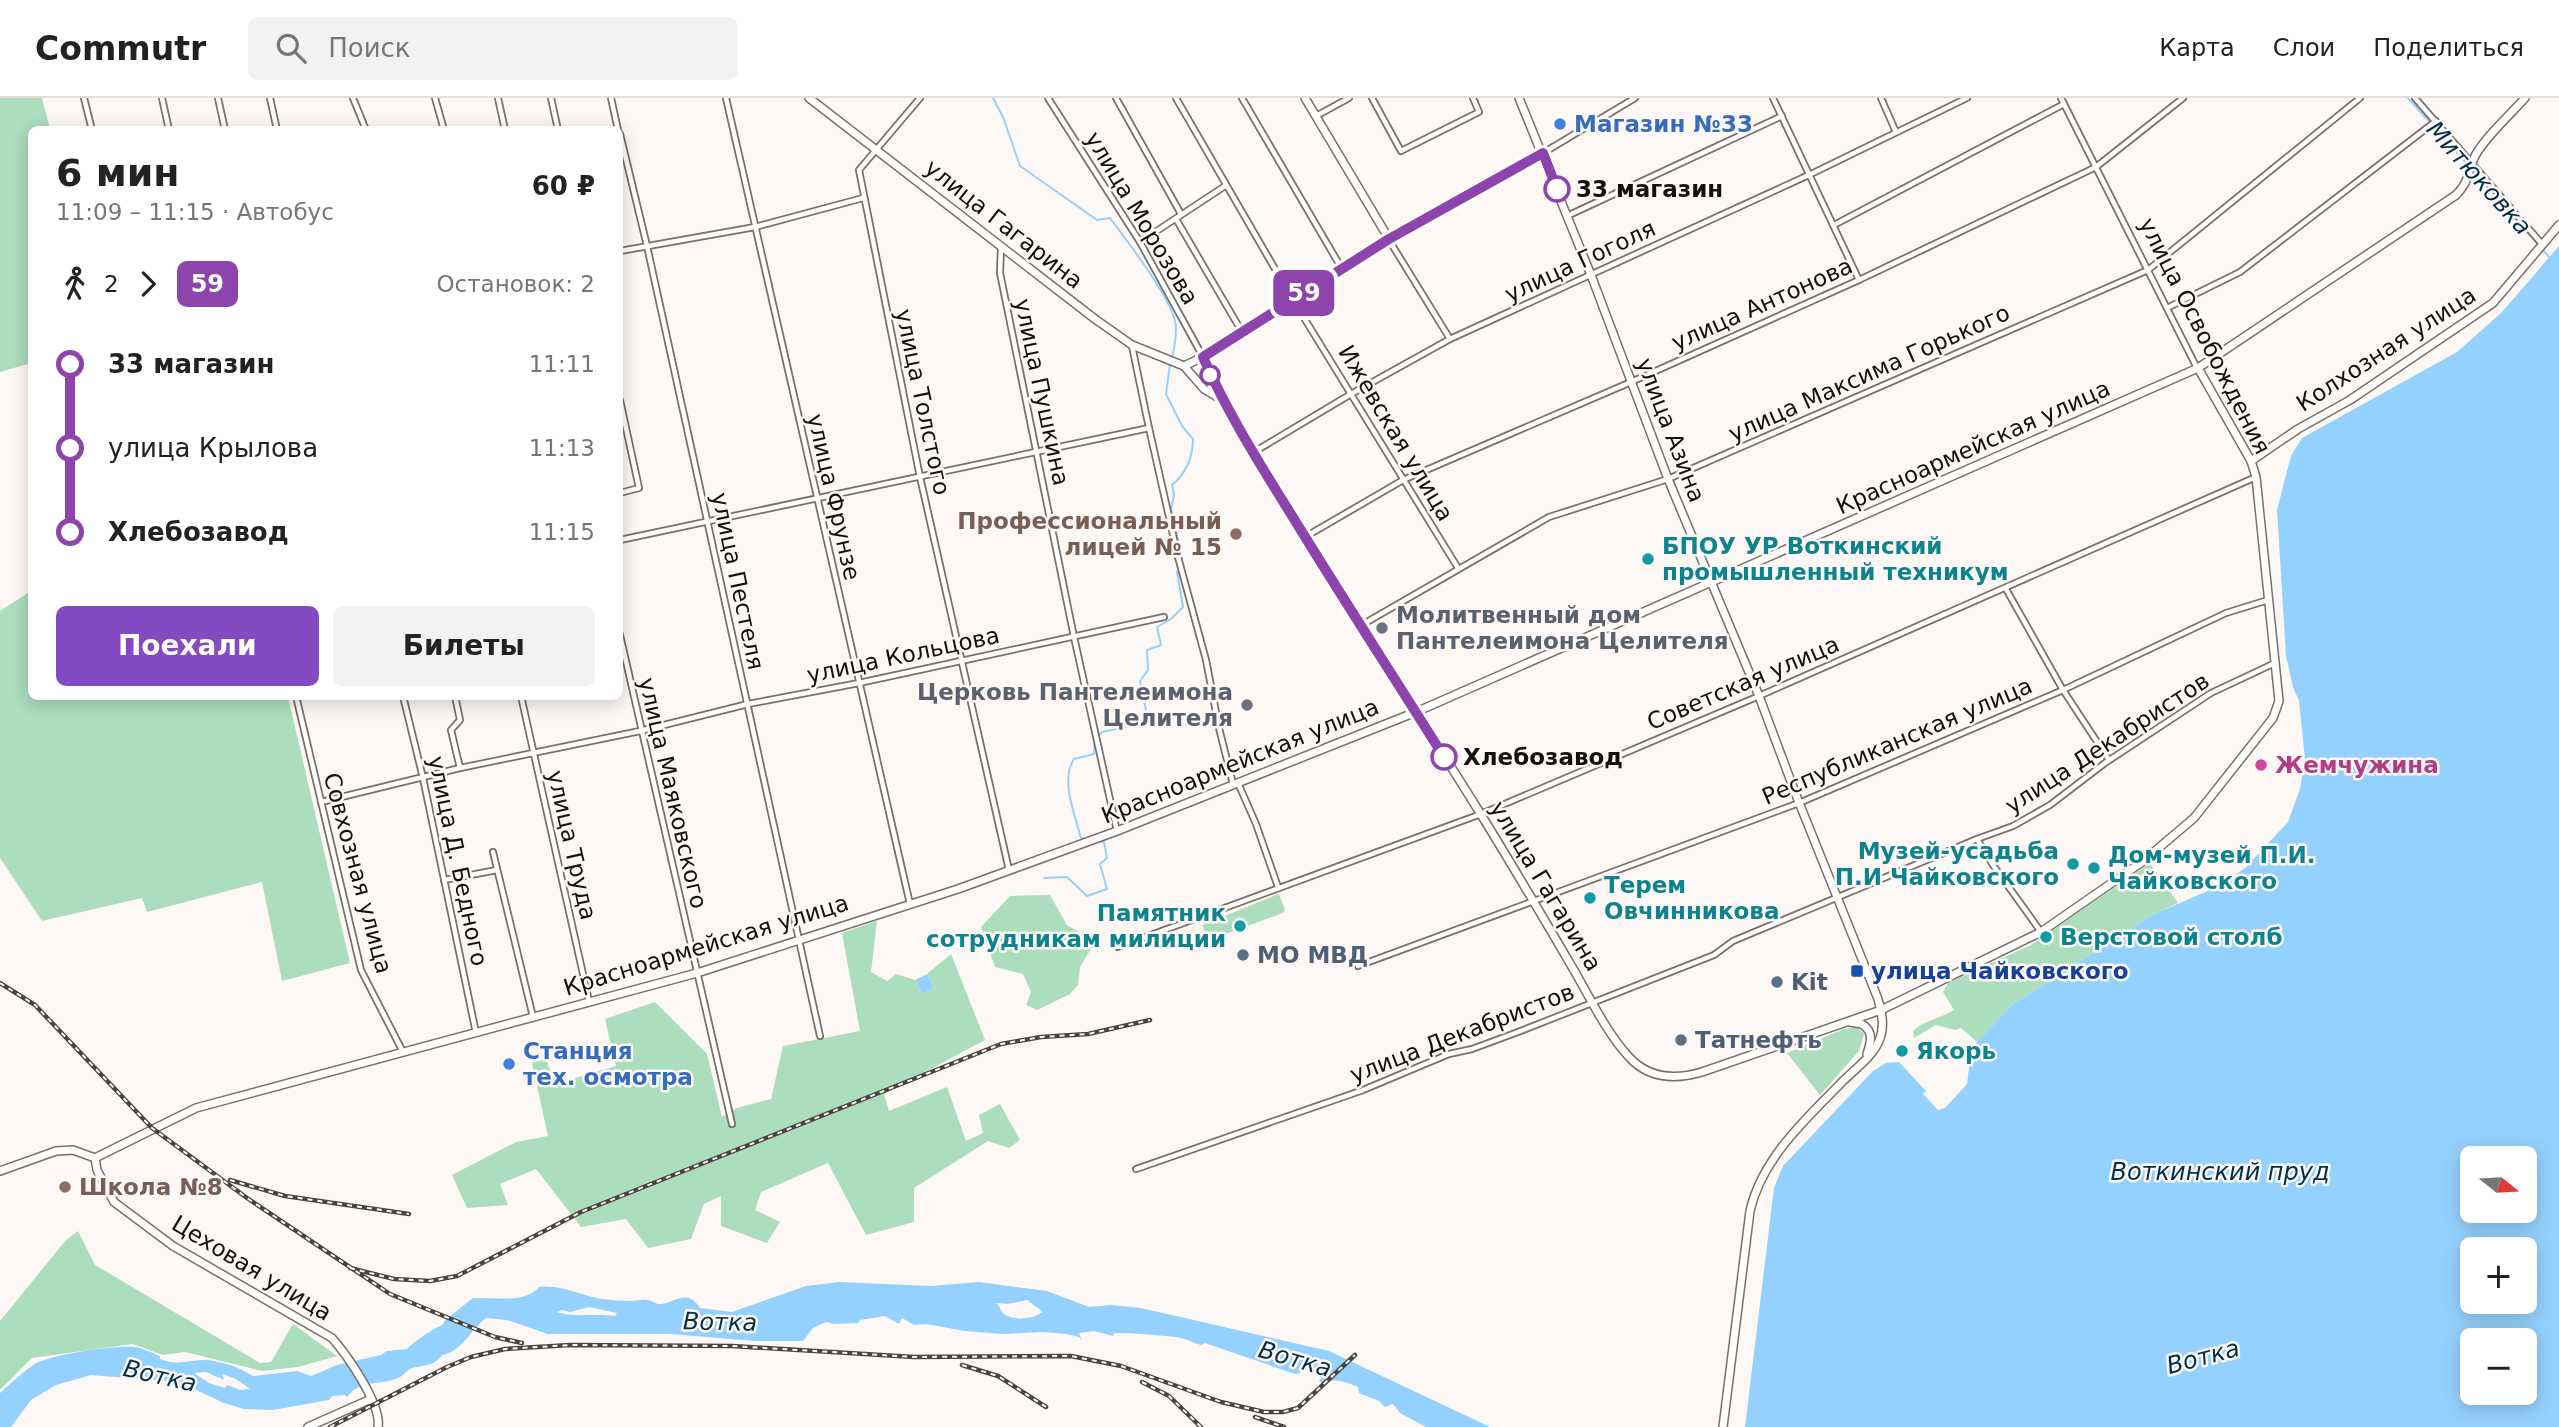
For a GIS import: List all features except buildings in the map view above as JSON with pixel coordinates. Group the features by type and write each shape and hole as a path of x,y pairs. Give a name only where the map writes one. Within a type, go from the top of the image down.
{"main road":[{"name":"улица Гагарина","path":"809,98 1132,345 1184,366"},
{"path":"1305,98 1389,239"},
{"name":"улица Азина","path":"1521,98 1668,479 1759,696 1881,1010"},
{"name":"Красноармейская улица","path":"95,1158 196,1108 697,972 1009,871 1416,712 2198,368 2456,195 2470,176 2471,164 2479,150 2525,98"},
{"path":"1221,399 1204,389 1184,366 1203,357 1389,239 1543,153"},
{"name":"Колхозная улица","path":"2251,461 2298,429 2350,400 2493,303 2559,225"},
{"path":"1203,357 1221,399"},
{"name":"улица Освобождения","path":"2041,932 2142,862 2194,818 2277,709 2275,663 2256,477 2251,461 2198,368"},
{"name":"улица Гагарина","path":"1221,399 1359,626 1480,814 1591,1002 1629,1057 1650,1073 1673,1078 1702,1072 1881,1010"},
{"path":"1723,1427 1750,1211 1755,1189 1776,1154 1876,1047 1882,1032 1881,1010 2041,932"},
{"path":"1846,1022 1862,1024 1871,1033 1865,1059"},
{"path":"0,1171 56,1151 73,1150 95,1158"},
{"name":"Цеховая улица","path":"95,1158 97,1170 114,1202 173,1246 332,1338 341,1348 370,1397"},
{"path":"307,1427 370,1397 379,1419 378,1427"}],"street":[{"path":"85,98 91,126"},
{"path":"162,98 168,126"},
{"path":"218,98 224,126"},
{"path":"270,98 276,126"},
{"path":"353,98 364,126"},
{"path":"435,98 443,126"},
{"path":"498,98 504,126"},
{"path":"551,98 557,126"},
{"name":"улица Пестеля","path":"611,98 618,126"},
{"name":"улица Фрунзе","path":"726,98 910,904"},
{"path":"877,150 920,98"},
{"name":"улица Морозова","path":"1048,98 1140,242 1203,357"},
{"path":"1116,98 1242,332"},
{"name":"Ижевская улица","path":"1176,98 1293,300 1458,568"},
{"path":"1242,98 1342,268"},
{"path":"1316,116 1349,98"},
{"path":"1372,98 1401,151 1479,112 1474,98"},
{"path":"1543,153 1635,98"},
{"path":"1774,98 1859,280"},
{"path":"1881,98 1896,133"},
{"name":"улица Гоголя","path":"1253,452 1450,339 1811,174 1968,98"},
{"name":"улица Освобождения","path":"2061,98 2198,368"},
{"name":"улица Антонова","path":"1305,537 1403,480 1859,280 2096,167 2183,98"},
{"name":"улица Максима Горького","path":"1359,626 1549,517 1668,479 2148,270 2360,98"},
{"path":"2415,98 2543,244"},
{"path":"1834,225 2064,104"},
{"path":"1567,216 1782,116"},
{"path":"2168,308 2240,272 2436,121"},
{"name":"улица Пестеля","path":"623,148 647,246 820,1036"},
{"name":"улица Толстого","path":"877,150 859,170 863,198 920,477 1009,871"},
{"path":"1140,242 1225,186"},
{"path":"623,250 755,227 863,198"},
{"path":"1389,239 1450,339"},
{"name":"улица Пушкина","path":"1001,247 1000,273 1117,831"},
{"path":"1132,345 1178,557 1206,660 1219,728 1236,784 1256,824 1278,887"},
{"path":"623,414 639,488 623,492"},
{"path":"623,539 1149,428"},
{"name":"Советская улица","path":"1118,947 1480,814 2006,589 2256,477"},
{"path":"2006,589 2063,690 2109,760"},
{"name":"Республиканская улица","path":"1358,966 1799,803 2063,690 2226,613 2269,600"},
{"name":"улица Кольцова","path":"321,802 460,768 640,731 748,704 859,683 1164,617"},
{"name":"улица Маяковского","path":"623,649 732,1124"},
{"name":"улица Декабристов","path":"1136,1169 1363,1090 1449,1054 1472,1049 1518,1032 1714,955 1734,941 2013,826 2050,805 2109,760 2210,694 2275,663"},
{"name":"Совхозная улица","path":"297,700 361,970 402,1052"},
{"name":"улица Д. Бедного","path":"405,700 476,1033"},
{"path":"457,700 460,720 451,730 460,768"},
{"name":"улица Труда","path":"522,700 589,1001"},
{"path":"1978,839 1993,865 2041,932"},
{"path":"493,852 533,1017"},
{"path":"444,880 497,870"}],"green space":[{"path":"0,98 42,98 49,126 28,126 28,364 0,372"},
{"path":"28,593 28,700 289,700 350,963 282,981 262,882 147,912 142,898 42,921 0,858 0,611"},
{"path":"2150,863 2178,903 2154,914 2013,1004 1977,1042 1961,1028 1955,1030 1936,1025 1914,1038 1913,1031 1917,1027 1954,1010 1943,992 1948,983 2031,945"},
{"path":"1279,894 1285,910 1283,913 1209,940 1202,925"},
{"path":"1050,895 1067,925 1095,942 1080,967 1078,985 1070,994 1037,1010 1026,1005 1031,992 1023,974 995,967 981,927 1010,896"},
{"path":"877,921 871,972 887,981 896,974 915,980 922,994 934,988 927,974 951,954 985,1040 884,1094 889,1111 947,1087 966,1141 983,1133 979,1115 1000,1104 1020,1140 1009,1148 988,1141 914,1188 914,1222 866,1235 828,1163 761,1192 755,1210 780,1222 767,1243 721,1226 721,1196 704,1204 691,1239 648,1248 626,1219 581,1227 536,1169 500,1184 508,1205 467,1208 452,1175 516,1142 548,1136 532,1063 546,1059 555,1084 616,1066 605,1019 655,1002 707,1054 722,1117 737,1108 771,1099 783,1046 860,1031 842,933"},
{"path":"1857,1027 1864,1034 1859,1051 1820,1095 1787,1053 1844,1029"},
{"path":"78,1231 95,1265 260,1363 271,1362 293,1324 337,1356 298,1367 262,1371 185,1352 163,1355 133,1344 32,1358 0,1390 0,1321 66,1240"}],"water":[{"name":"Воткинский пруд","path":"2559,246 2559,1427 1745,1427 1774,1188 1783,1166 1873,1071 1886,1063 1899,1062 1926,1091 1923,1094 1938,1110 1945,1108 1967,1084 1970,1060 1977,1042 2013,1004 2154,914 2222,885 2246,867 2288,822 2300,789 2305,759 2299,701 2286,656 2277,510 2291,456 2302,438 2457,352 2502,312"},
{"path":"927,974 934,988 922,994 915,980"},
{"name":"Вотка","path":"839,1282 931,1286 979,1282 1047,1291 1089,1307 1111,1305 1141,1308 1329,1351 1490,1427 1426,1427 1400,1413 1393,1404 1385,1407 1379,1401 1359,1393 1358,1387 1336,1381 1322,1384 1314,1369 1305,1368 1295,1374 1205,1343 1201,1345 1178,1337 1122,1333 1114,1333 1113,1336 1094,1331 1079,1333 1082,1341 1079,1337 1067,1334 1003,1334 926,1324 914,1325 902,1318 899,1324 885,1316 860,1320 858,1323 826,1322 813,1328 803,1341 754,1341 671,1334 548,1334 507,1320 486,1318 461,1345 436,1361 412,1368 398,1378 364,1385 347,1397 332,1396 329,1400 273,1410 244,1409 224,1403 179,1382 91,1375 56,1385 31,1400 11,1427 0,1427 0,1393 41,1361 85,1351 131,1347 140,1348 172,1362 218,1362 253,1376 297,1371 311,1376 337,1365 381,1355 387,1351 407,1349 442,1325 473,1298 517,1298 526,1296 539,1287 547,1287 603,1299 649,1300 660,1304 687,1298 696,1302 700,1308 732,1312 806,1286","holes":["1027,1300 1043,1312 1028,1318 1011,1317 1002,1312 996,1303 1008,1304","589,1307 617,1313 615,1316 556,1312","206,1372 224,1380 222,1374 236,1379 250,1389 240,1390 227,1385 225,1388 209,1383 194,1373"]}],"waterway":[{"path":"993,98 1003,117 1020,166 1097,220 1110,218 1147,268 1165,297 1175,321 1172,359"},
{"name":"Митюковка","path":"2408,98 2468,165"},
{"name":"Митюковка","path":"2472,169 2538,244"},
{"name":"Митюковка","path":"2541,248 2550,258"},
{"path":"1170,365 1166,394 1182,426 1193,439 1188,464 1172,485 1174,495 1171,509 1181,562"},
{"path":"1099,736 1102,732 1130,726 1147,715 1140,681 1148,670 1147,650 1161,645 1157,627 1171,619 1183,607 1177,572 1179,567"},
{"path":"1088,839 1081,838 1070,798 1068,777 1074,759 1094,754 1095,740"},
{"path":"1044,878 1067,877 1087,896 1107,889 1100,864 1107,858 1104,842 1097,841"}],"railway":[{"path":"0,983 35,1005 152,1128 247,1198 390,1294 495,1337 522,1343"},
{"path":"350,1268 394,1279 430,1281 457,1276 581,1212 1001,1044 1041,1037 1088,1034 1150,1020"},
{"path":"230,1180 285,1196 409,1214"},
{"path":"330,1427 447,1367 471,1357 505,1349 570,1345 732,1346 914,1357 1071,1356 1121,1366 1221,1402 1264,1412 1283,1412 1298,1408 1355,1355"},
{"path":"962,1365 998,1376 1046,1407"},
{"path":"1142,1382 1169,1396 1201,1427"},
{"path":"1255,1417 1284,1427"}],"bus line":[{"name":"59","path":"1444,757 1359,626 1221,399 1203,357 1389,239 1543,153 1557,189"}],"place":[{"name":"Магазин №33","path":"1560,124"},
{"name":"33 магазин","path":"1557,189"},
{"name":"Профессиональный лицей № 15","path":"1236,534"},
{"name":"БПОУ УР Воткинский промышленный техникум","path":"1648,559"},
{"name":"Молитвенный дом Пантелеимона Целителя","path":"1382,628"},
{"name":"Церковь Пантелеимона Целителя","path":"1247,705"},
{"name":"Хлебозавод","path":"1444,757"},
{"name":"Жемчужина","path":"2261,765"},
{"name":"Музей-усадьба П.И Чайковского","path":"2073,864"},
{"name":"Дом-музей П.И. Чайковского","path":"2094,868"},
{"name":"Терем Овчинникова","path":"1590,898"},
{"name":"Памятник сотрудникам милиции","path":"1240,926"},
{"name":"Верстовой столб","path":"2046,937"},
{"name":"МО МВД","path":"1243,955"},
{"name":"улица Чайковского","path":"1857,971"},
{"name":"Kit","path":"1777,982"},
{"name":"Татнефть","path":"1681,1040"},
{"name":"Якорь","path":"1902,1051"},
{"name":"Станция тех. осмотра","path":"509,1064"},
{"name":"Школа №8","path":"65,1187"}]}
